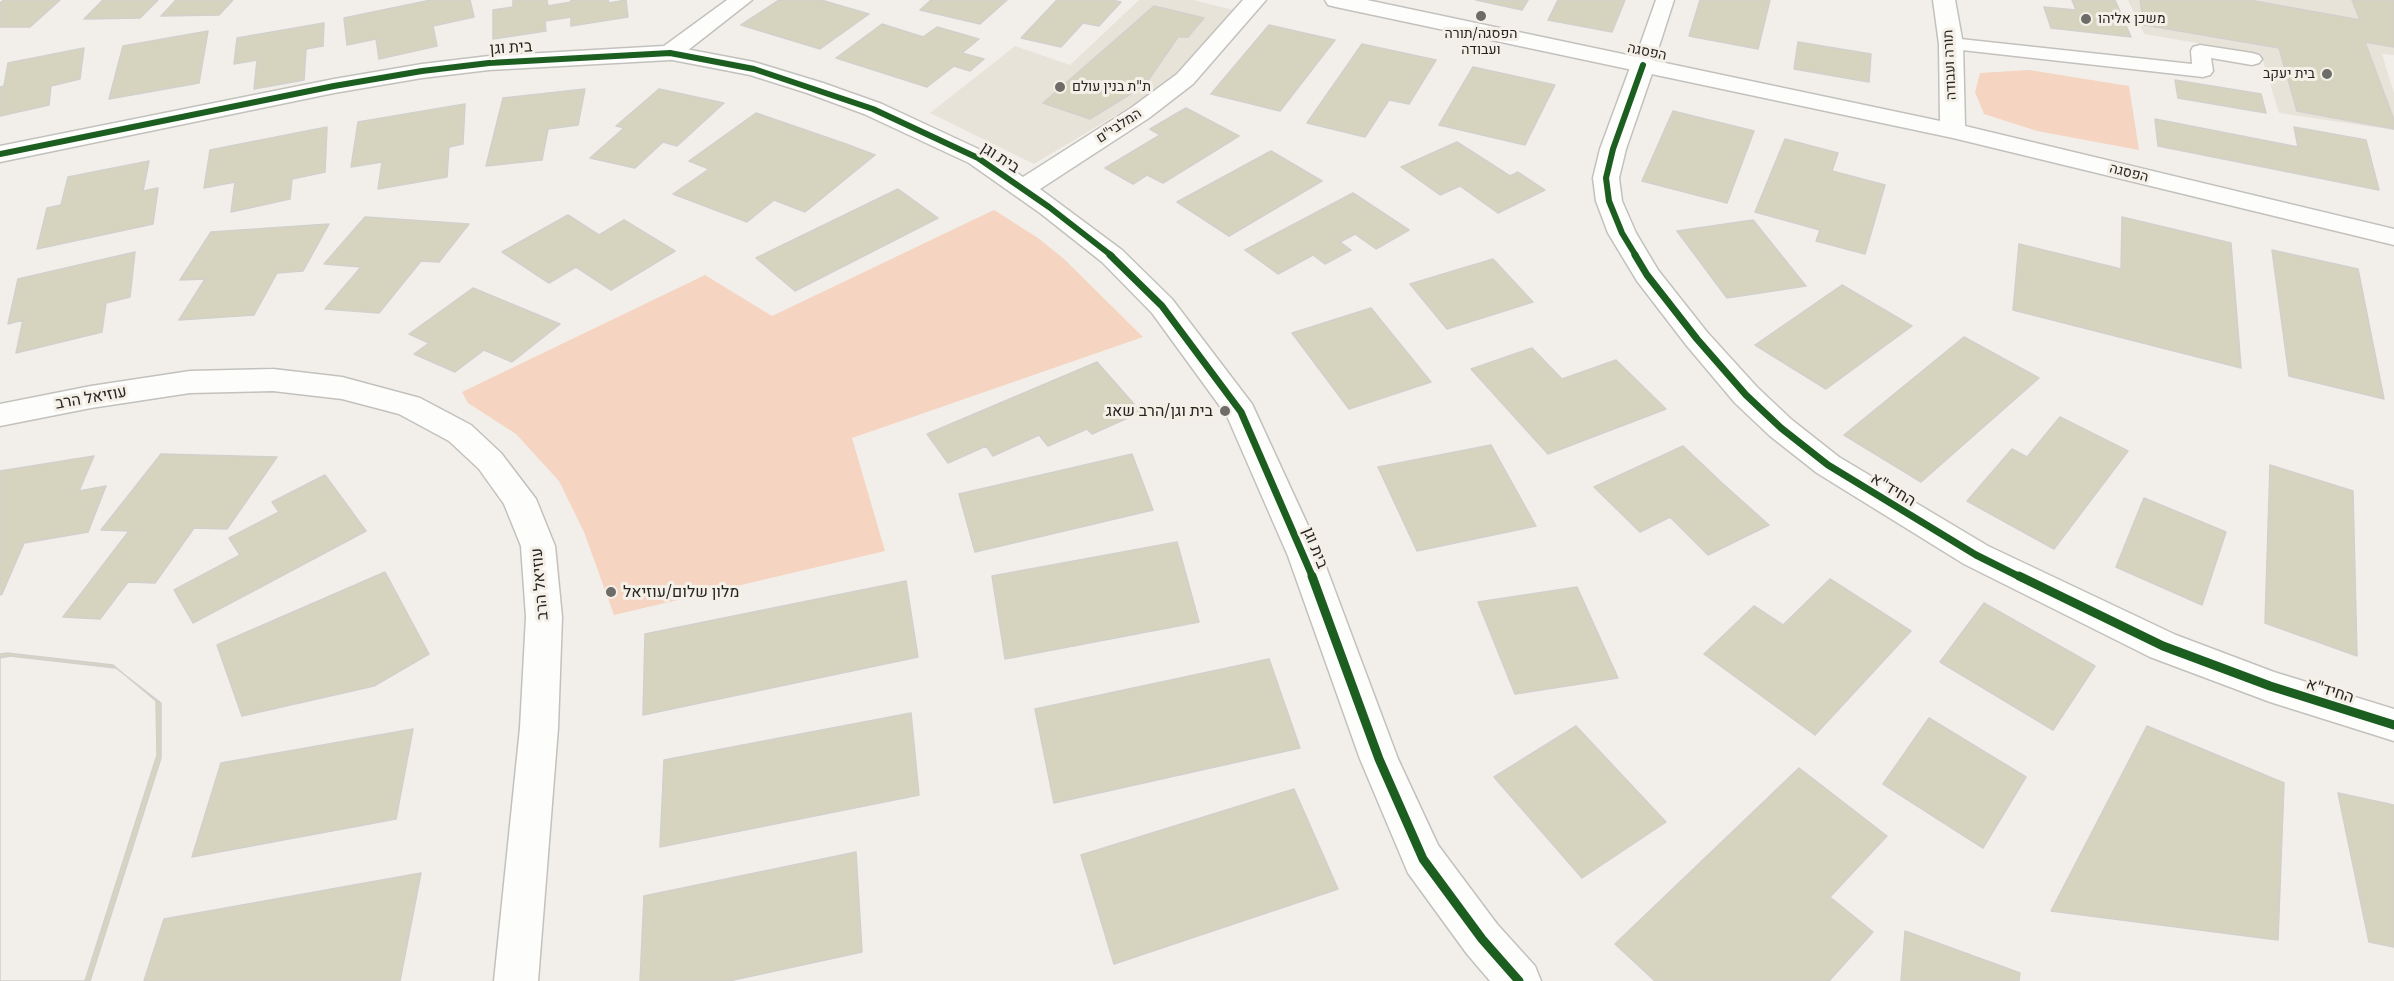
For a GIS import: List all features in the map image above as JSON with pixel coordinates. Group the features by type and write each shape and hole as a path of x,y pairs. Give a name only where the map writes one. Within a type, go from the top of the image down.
{"street":[{"path":"670,53 741,0"},
{"name":"המלבי\"ם","path":"1022,189 1140,113 1185,79 1255,0"},
{"name":"הפסגה","path":"1336,0 1953,131 2394,237"},
{"name":"תורה ועבודה","path":"1944,0 1951,44 1953,131"},
{"name":"בית וגן","path":"0,154 334,86 422,71 489,63 670,53 754,69 873,109 978,158 1112,256 1162,306 1240,412 1305,556 1379,759 1423,859 1482,939 1519,981"},
{"name":"החיד\"א","path":"1643,65 1613,149 1606,178 1609,201 1622,233 1647,275 1697,339 1746,395 1781,428 1828,465 1976,555 2163,646 2270,686 2394,725"},
{"name":"עוזיאל הרב","path":"0,416 91,397 190,382 273,380 342,388 409,406 460,433 490,461 519,499 538,546 544,617 539,728 516,981"}],"lane":[{"path":"1643,65 1665,0"},
{"path":"1951,44 2202,71 2200,51 2252,59"}],"shaded area":[{"name":"ת\"ת בנין עולם","path":"1139,0 1193,0 1234,10 1179,71 1136,103 1034,164 930,113 1015,46 1070,65"},
{"name":"בית יעקב","path":"2128,0 2394,0 2394,55 2382,54 2394,93 2394,130 2279,113 2261,54 2144,34"},
{"path":"2029,70 2129,86 2139,150 2037,131 1984,114 1975,92 1980,73"},
{"path":"994,210 1038,238 1064,259 1143,337 852,438 885,551 614,615 584,532 559,481 516,434 468,403 462,392 705,275 772,316"}],"building":[{"path":"4,0 60,0 30,27 0,27 0,3"},
{"path":"103,0 158,0 140,18 84,19"},
{"path":"176,0 233,0 219,15 161,16"},
{"path":"431,0 470,0 474,17 433,26 437,46 379,59 376,39 347,45 344,18"},
{"path":"513,0 547,0 548,6 571,2 571,0 608,0 609,3 626,0 628,17 571,26 571,17 545,21 546,31 493,39 493,10 513,7"},
{"path":"779,0 821,0 869,14 820,49 741,25"},
{"path":"931,0 1007,0 980,24 920,10"},
{"path":"1057,0 1121,2 1099,26 1083,23 1061,47 1021,38"},
{"path":"1476,0 1528,0 1522,10"},
{"path":"1558,0 1625,0 1612,32 1548,20"},
{"path":"1700,0 1770,0 1758,49 1689,36"},
{"name":"משכן אליהו","path":"2072,0 2115,0 2131,37 2051,28 2044,7 2076,10"},
{"name":"בית יעקב","path":"2140,0 2249,0 2360,20 2352,0 2394,0 2394,47 2365,42 2394,120 2394,129 2297,111 2279,48 2144,25"},
{"path":"1154,6 1204,18 1188,37 1178,37 1145,85 1090,119 1043,103"},
{"path":"324,23 323,46 306,49 304,80 254,89 257,60 234,64 237,38"},
{"path":"882,24 923,37 937,27 979,39 962,53 984,59 970,71 954,66 927,87 836,58"},
{"path":"1269,25 1335,40 1280,111 1211,94"},
{"path":"208,31 199,83 109,99 123,46"},
{"path":"1798,42 1871,54 1869,82 1794,69"},
{"path":"1362,44 1436,60 1409,104 1389,100 1365,137 1307,123"},
{"path":"84,48 80,79 51,86 49,105 0,116 0,87 4,86 8,63"},
{"path":"1473,67 1555,85 1525,145 1439,125"},
{"path":"2175,80 2261,94 2266,113 2178,98"},
{"path":"585,89 578,125 548,129 542,160 486,166 503,98"},
{"path":"659,89 724,103 677,146 663,142 635,168 590,158 624,128 616,126"},
{"path":"465,104 463,144 449,147 447,177 378,189 382,162 351,167 358,122"},
{"path":"1186,108 1239,136 1163,183 1147,175 1133,184 1105,168 1160,135 1150,129"},
{"path":"1673,111 1754,131 1727,203 1642,181"},
{"path":"756,113 875,155 805,212 774,200 747,222 673,194 709,169 689,161"},
{"path":"2155,119 2298,147 2294,127 2366,140 2379,190 2158,146"},
{"path":"327,127 325,172 292,179 290,199 231,212 235,182 204,188 210,150"},
{"path":"1785,139 1838,153 1832,171 1885,185 1865,254 1816,241 1820,230 1755,212"},
{"path":"1457,142 1510,176 1518,172 1545,190 1498,213 1460,186 1440,195 1401,167"},
{"path":"1271,151 1322,181 1229,236 1177,202"},
{"path":"149,161 143,191 158,188 153,224 37,249 47,208 61,205 68,177"},
{"path":"898,189 938,218 795,291 756,258"},
{"path":"1353,193 1409,230 1376,249 1355,234 1340,242 1351,250 1325,264 1313,255 1278,274 1245,250"},
{"path":"568,215 599,235 624,220 675,251 611,290 576,267 549,283 502,252"},
{"path":"365,217 469,224 439,262 421,261 379,313 325,309 361,267 324,264"},
{"path":"2122,217 2231,243 2241,368 2013,310 2019,244 2121,269"},
{"path":"1753,220 1806,286 1727,298 1677,231"},
{"path":"329,224 303,271 277,273 254,315 179,320 205,279 180,280 211,232"},
{"path":"2272,250 2358,269 2384,399 2289,376"},
{"path":"135,252 130,297 106,303 102,332 16,353 23,320 8,324 18,279"},
{"path":"1493,259 1533,302 1447,329 1410,284"},
{"path":"1842,285 1912,326 1826,389 1755,345"},
{"path":"473,288 560,324 512,362 484,350 455,372 414,354 429,343 409,334"},
{"path":"1371,308 1431,382 1349,409 1292,333"},
{"path":"1964,337 2039,378 1921,482 1844,435"},
{"path":"1532,348 1562,379 1616,360 1666,409 1548,454 1471,369"},
{"path":"1097,362 1141,412 1092,434 1087,429 1048,446 1039,435 993,456 986,446 948,463 927,434"},
{"path":"2060,417 2128,451 2054,549 1967,501 2012,449 2027,457"},
{"path":"1491,445 1536,526 1417,551 1378,467"},
{"path":"1683,446 1769,525 1708,555 1670,517 1640,532 1594,487"},
{"path":"161,454 277,457 227,529 194,528 155,583 128,582 100,619 63,617 129,531 101,530"},
{"path":"1132,454 1153,510 975,552 959,494"},
{"path":"94,456 79,491 106,486 88,532 24,543 0,595 0,471"},
{"path":"2270,465 2353,491 2357,656 2265,623"},
{"path":"325,475 366,531 193,623 174,590 240,555 229,538 279,512 272,502"},
{"path":"2144,498 2226,532 2202,605 2116,567"},
{"path":"1177,542 1199,622 1005,659 992,576"},
{"path":"385,572 429,654 374,686 242,716 217,645"},
{"path":"1830,579 1911,631 1815,735 1704,654 1754,606 1783,625"},
{"path":"906,581 918,657 643,715 645,634"},
{"path":"1577,587 1618,678 1515,694 1478,602"},
{"path":"1984,603 2095,666 2053,730 1940,662"},
{"path":"0,654 113,665 156,701 157,755 85,981 0,981"},
{"path":"10,656 116,668 161,703 161,758 90,981 0,981 0,658"},
{"path":"1269,659 1300,748 1054,803 1035,709"},
{"path":"911,713 919,795 660,847 664,760"},
{"path":"1929,718 2026,777 1983,848 1883,784"},
{"path":"1576,726 1666,822 1582,878 1494,777"},
{"path":"2147,726 2284,783 2278,940 2051,911"},
{"path":"413,729 396,819 192,857 221,763"},
{"path":"1799,768 1887,836 1830,897 1873,932 1829,981 1655,981 1615,944"},
{"path":"1294,789 1338,889 1114,964 1081,855"},
{"path":"2338,793 2394,805 2394,947 2369,942"},
{"path":"856,852 862,952 729,981 640,981 644,896"},
{"path":"421,873 400,981 144,981 164,919"},
{"path":"1905,931 2020,973 2019,981 1901,981"}],"cycle path":[{"path":"0,154 334,86 422,71 489,63 670,53 754,69 815,88 873,109 978,158 1049,207 1112,256 1162,306 1241,412 1305,556 1379,759 1423,859 1482,939 1519,981"},
{"path":"1643,65 1613,149 1606,178 1609,201 1622,233 1647,275 1697,339 1746,395 1781,428 1828,465 1976,555 2163,646 2270,686 2394,725"}],"place":[{"name":"הפסגה/תורה ועבודה","path":"1481,16"},
{"name":"משכן אליהו","path":"2086,19"},
{"name":"בית יעקב","path":"2327,74"},
{"name":"ת\"ת בנין עולם","path":"1060,87"},
{"name":"בית וגן/הרב שאג","path":"1225,411"},
{"name":"מלון שלום/עוזיאל","path":"611,592"}]}
